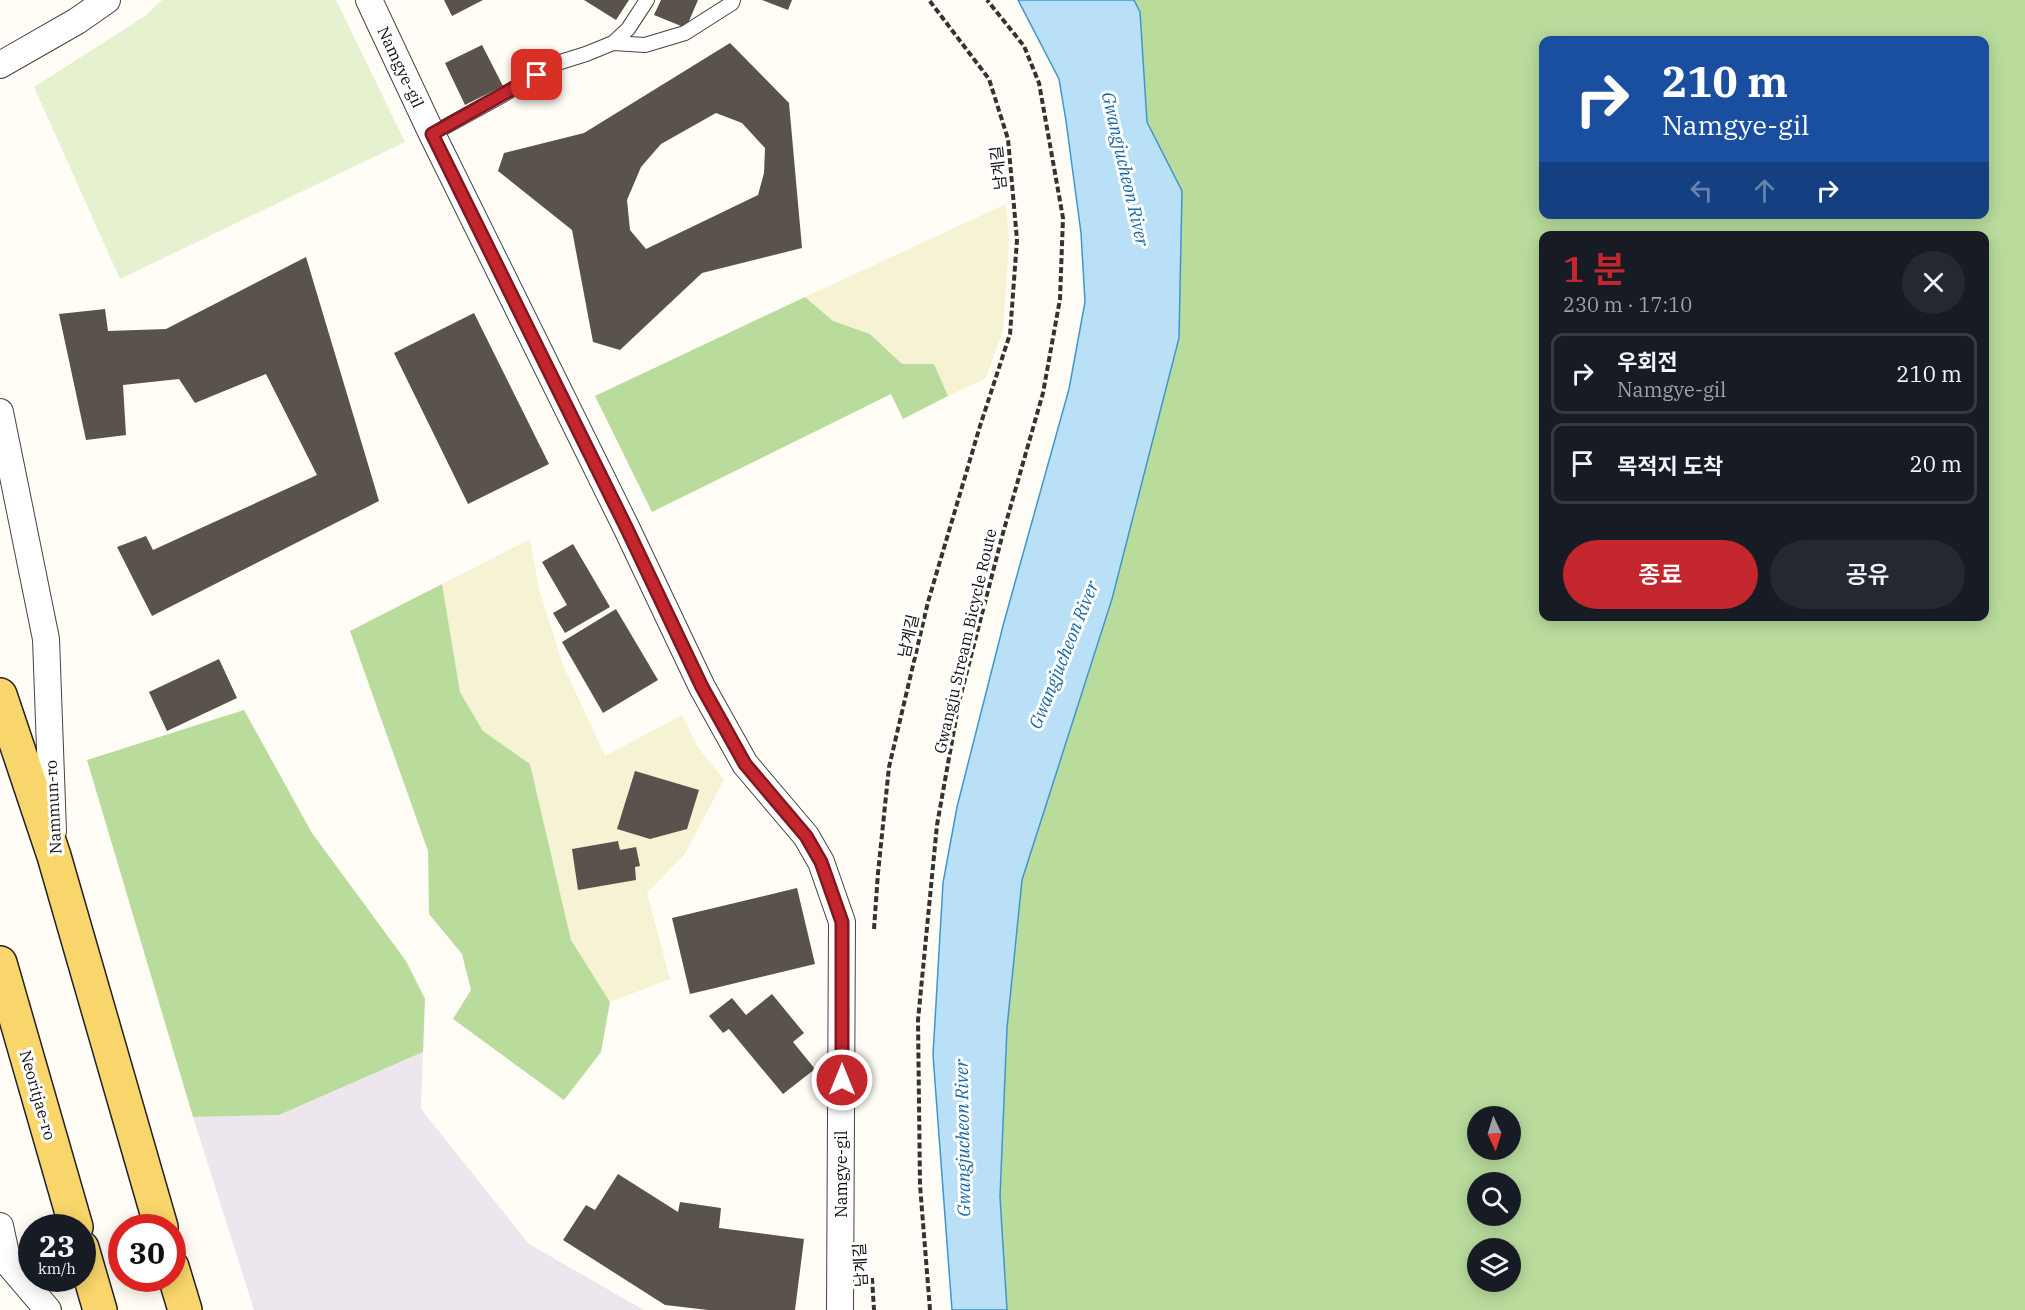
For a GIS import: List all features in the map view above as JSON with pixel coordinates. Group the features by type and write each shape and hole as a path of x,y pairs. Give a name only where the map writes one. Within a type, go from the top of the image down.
{"main road":[{"path":"0,695 54,856"},
{"name":"Nammun-ro","path":"54,856 157,1214"},
{"name":"Neoritjae-ro","path":"0,963 72,1214"},
{"path":"95,1292 100,1310"},
{"path":"180,1292 185,1310"}],"street":[{"path":"0,65 77,21 107,0"},
{"name":"Namgye-gil","path":"369,0 702,687 745,764 806,836 821,862 833,893 842,922 840,1310"},
{"name":"Nammun-ro","path":"0,412 46,639 54,856"},
{"path":"0,1226 9,1263 48,1310"}],"lane":[{"path":"432,134 554,64 613,43 628,30 647,0"},
{"path":"613,43 645,45 685,33 732,3 733,0"}],"path":[{"name":"남계길","path":"874,938 889,767 928,602 1010,334 1017,240 1008,139 989,79 929,0"},
{"name":"Gwangju Stream Bicycle Route","path":"930,1310 920,1185 918,1020 937,825 960,702 1003,533 1043,393 1060,299 1063,218 1039,83 1024,46 987,0"},
{"name":"남계길","path":"872,1275 874,1310"}],"shaded area":[{"path":"1006,204 1009,245 1003,330 986,378 948,396 934,365 902,364 870,334 833,321 805,297"},
{"path":"530,539 539,589 563,665 605,756 682,715 697,746 724,780 684,855 647,893 670,979 610,1002 571,940 530,764 483,731 460,692 442,584"},
{"path":"423,1052 421,1109 529,1244 644,1310 254,1310 193,1117 279,1115"}],"green space":[{"path":"162,0 336,0 405,142 120,279 34,87 145,16"},
{"path":"1134,0 2025,0 2025,1310 1007,1310 1000,1197 1007,1028 1022,880 1110,607 1179,338 1182,191 1147,122 1140,12"},
{"path":"805,297 833,321 870,334 902,364 934,364 948,396 903,419 891,394 652,512 595,396"},
{"path":"442,584 460,692 483,731 530,764 571,940 610,1002 601,1052 564,1100 453,1019 471,990 462,954 429,914 428,851 350,631"},
{"path":"244,710 312,833 406,961 425,999 423,1052 279,1115 193,1117 87,760"}],"water":[{"name":"Gwangjucheon River","path":"1018,0 1134,0 1140,12 1147,122 1182,191 1179,338 1112,599 1022,880 1007,1028 1000,1197 1007,1310 952,1310 933,1055 943,883 957,807 1004,622 1069,389 1085,302 1081,233 1059,79"}],"building":[{"path":"444,0 483,0 452,16"},
{"path":"584,0 629,0 616,20"},
{"path":"661,0 698,0 686,28 654,15"},
{"path":"762,0 792,0 788,10"},
{"path":"730,43 789,103 802,248 702,273 620,350 593,342 572,230 498,171 504,153 584,133","holes":["716,113 742,123 765,148 764,173 758,195 646,249 630,230 627,200 641,167 661,144"]},
{"path":"482,45 503,86 465,105 445,63"},
{"path":"306,257 379,501 152,616 117,547 146,536 153,550 317,475 266,374 195,403 179,379 123,385 126,435 86,440 59,314 105,309 108,331 166,329"},
{"path":"474,313 549,464 468,504 394,353"},
{"path":"573,544 610,607 565,633 553,613 567,605 542,562"},
{"path":"616,609 658,680 603,713 562,642"},
{"path":"219,659 237,698 167,731 149,692"},
{"path":"635,771 699,790 687,829 650,839 617,829"},
{"path":"618,841 620,850 636,847 640,866 635,867 636,880 578,890 572,849"},
{"path":"797,888 815,964 690,994 672,918"},
{"path":"772,994 804,1033 793,1042 815,1069 783,1094 729,1029 723,1033 709,1016 732,998 746,1015"},
{"path":"618,1174 678,1212 680,1202 721,1208 719,1228 804,1239 795,1310 708,1310 665,1305 563,1240 586,1205 595,1210"}],"route":[{"path":"537,75 432,134 627,529 702,687 745,764 806,836 821,862 842,922 842,1080"}]}
